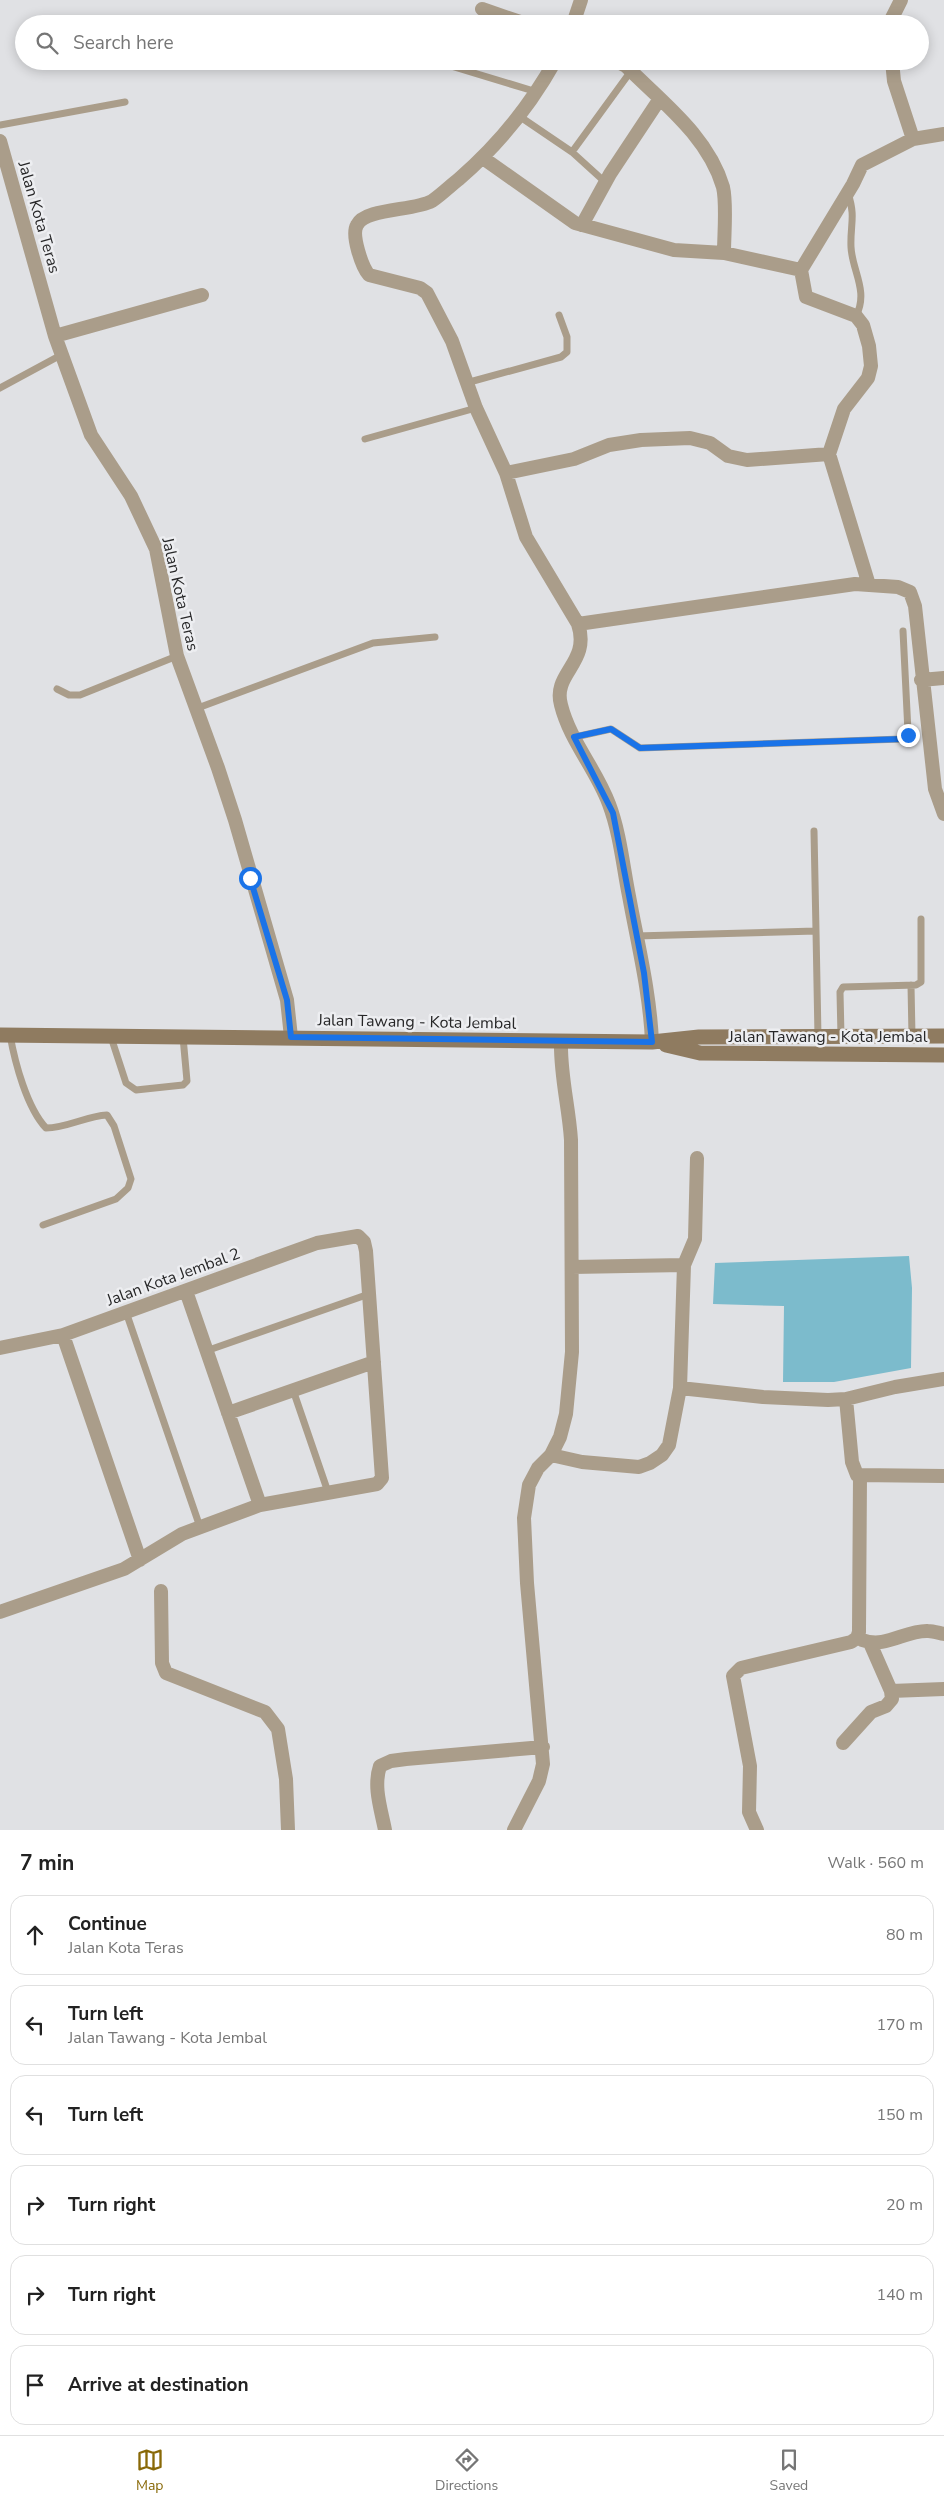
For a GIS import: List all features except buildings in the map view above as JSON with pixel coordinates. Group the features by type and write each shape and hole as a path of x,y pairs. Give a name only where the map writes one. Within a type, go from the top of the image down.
{"main road":[{"name":"Jalan Tawang - Kota Jembal","path":"5,1035 652,1042 700,1037 944,1036"},
{"name":"Jalan Tawang - Kota Jembal","path":"652,1042 700,1053 944,1055"}],"street":[{"path":"576,15 581,0"},
{"path":"894,15 901,0"},
{"path":"482,8 501,15"},
{"path":"550,70 538,92 483,158 431,201 369,215 357,224 355,231 362,265 369,275 420,288 427,293 452,341 476,408 506,473 526,537 578,624 582,635 581,648 578,660 565,676 559,693 560,704 574,737 613,813 648,999 652,1042"},
{"path":"893,70 894,81 913,139"},
{"path":"631,71 659,100 682,120 713,162 723,189 724,252"},
{"path":"582,225 605,182 659,100"},
{"path":"869,585 829,454 844,409 863,386 871,366 869,346 863,325 856,316 806,297 801,270 862,165 913,139 944,134"},
{"name":"Jalan Kota Teras","path":"0,141 55,336 91,435 132,496 156,548 177,656 194,709 218,768 234,820 287,1000 291,1037"},
{"path":"483,158 575,223 674,250 724,252 801,270"},
{"path":"55,336 202,295"},
{"path":"506,473 574,459 610,445 641,440 690,438 710,443 728,456 746,460 829,454"},
{"path":"578,624 855,584 898,588 910,592 915,606 921,680 935,789 944,814"},
{"path":"921,680 944,678"},
{"path":"514,1830 539,1781 543,1747 527,1583 524,1518 529,1485 538,1468 551,1454 560,1437 567,1405 572,1352 571,1140 570,1115 562,1071 561,1041"},
{"path":"551,1454 582,1462 618,1467 639,1467 650,1463 662,1455 669,1445 680,1388 684,1265 695,1239 697,1158"},
{"name":"Jalan Kota Jembal 2","path":"0,1348 64,1335 317,1243 358,1236 364,1242 366,1251 369,1294"},
{"path":"572,1267 684,1265"},
{"path":"186,1291 260,1504"},
{"path":"0,1611 124,1569 182,1534 260,1504 377,1484 382,1478 369,1294"},
{"path":"64,1335 140,1560"},
{"path":"228,1413 374,1362"},
{"path":"680,1388 763,1397 846,1399 895,1387 944,1379"},
{"path":"843,1743 871,1712 886,1706 892,1699 891,1691 859,1632 860,1476 853,1467 846,1399"},
{"path":"860,1476 944,1476"},
{"path":"161,1591 162,1663 166,1673 265,1712 278,1729 286,1779 288,1830"},
{"path":"757,1830 749,1812 750,1766 733,1680 735,1672 741,1668 851,1642 881,1643 927,1631 944,1634"},
{"path":"891,1691 944,1689"},
{"path":"385,1830 377,1792 377,1777 380,1766 391,1761 406,1759 543,1747"}],"lane":[{"path":"464,70 538,92"},
{"path":"572,152 631,71"},
{"path":"0,125 125,102"},
{"path":"519,116 572,152 605,182"},
{"path":"848,192 854,217 852,254 860,288 860,309 856,316"},
{"path":"466,383 561,357 567,352 567,337 559,315"},
{"path":"0,388 62,355"},
{"path":"366,439 476,408"},
{"path":"574,737 611,729 640,748 902,739 908,732 903,631"},
{"path":"194,709 373,642 435,637"},
{"path":"57,689 68,695 80,695 177,656"},
{"path":"906,698 924,699"},
{"path":"814,831 818,1037"},
{"path":"841,1037 840,992 843,987 919,984 922,978 922,919"},
{"path":"636,936 816,931"},
{"path":"911,985 912,1036"},
{"path":"5,1035 22,1081 40,1121 46,1128 56,1128 95,1116 107,1115 114,1126 131,1179 128,1188 116,1200 43,1225"},
{"path":"111,1037 126,1083 136,1090 182,1085 187,1081 183,1037"},
{"path":"206,1351 369,1294"},
{"path":"126,1312 200,1527"},
{"path":"293,1390 328,1492"}],"water":[{"path":"909,1256 912,1288 911,1368 834,1382 783,1382 784,1306 713,1304 715,1263"}],"route":[{"path":"250,878 287,1000 291,1021 291,1037 652,1042 644,973 613,813 600,784 574,737 611,729 640,748 902,739 908,735"}]}
